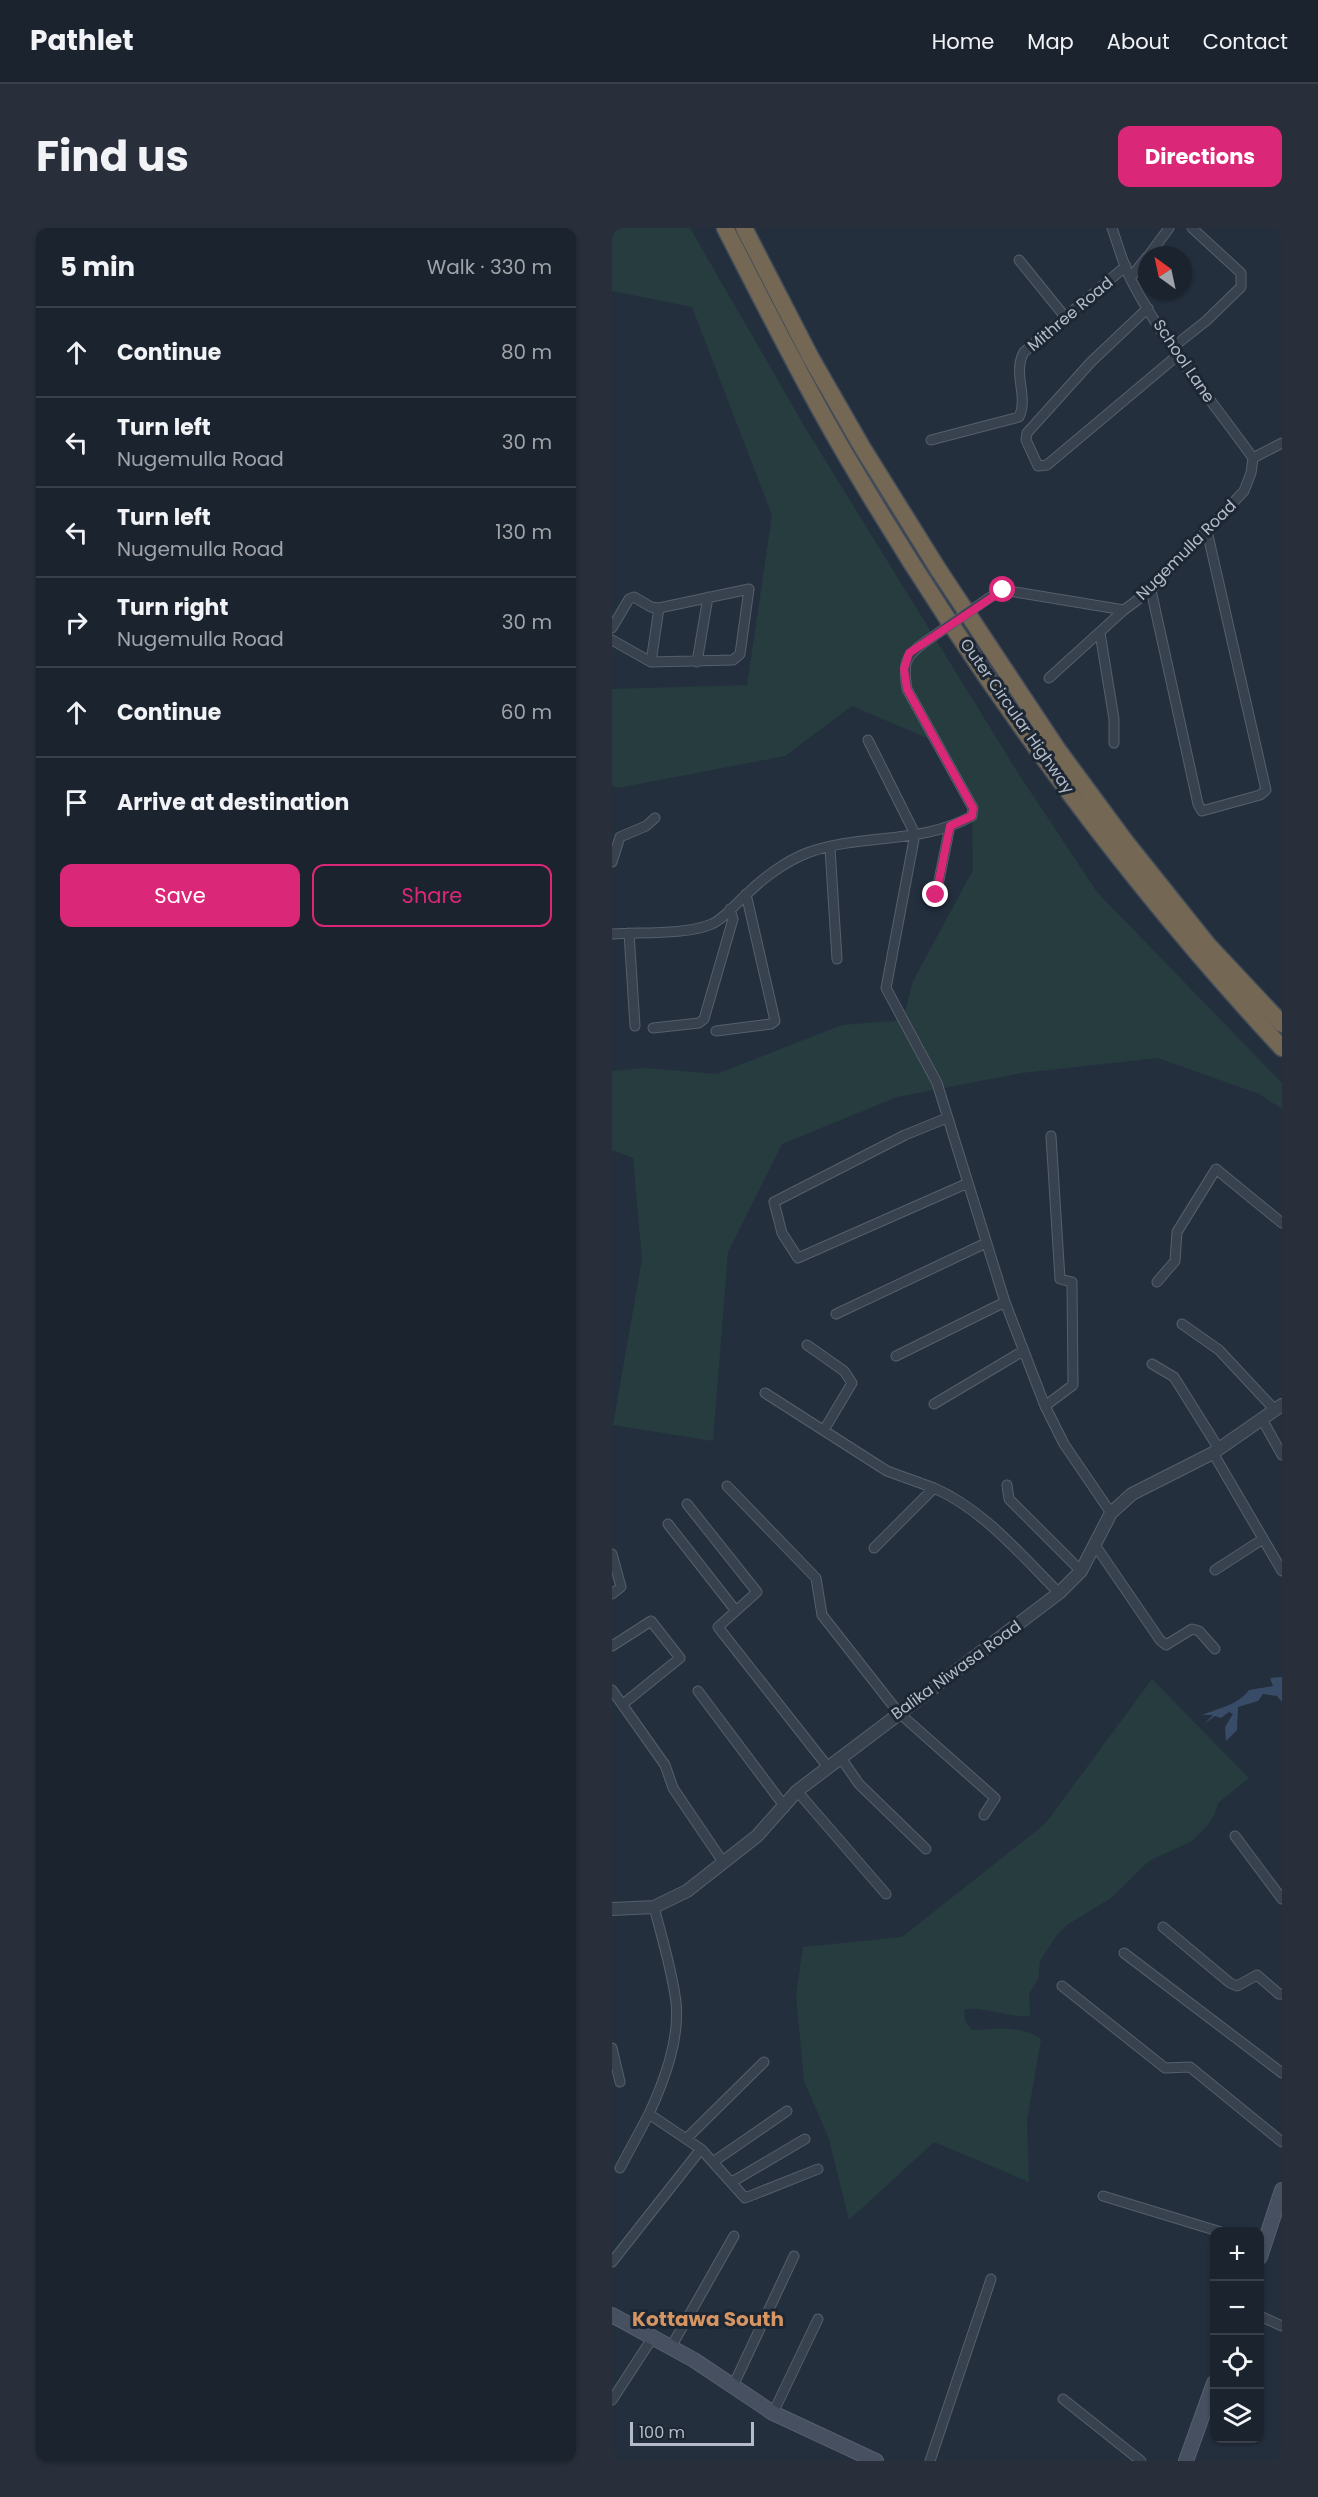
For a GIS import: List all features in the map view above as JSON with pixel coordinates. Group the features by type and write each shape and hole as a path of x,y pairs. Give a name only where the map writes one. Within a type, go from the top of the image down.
{"highway":[{"name":"Outer Circular Highway","path":"726,228 799,373 860,479 979,664 1137,883 1190,947 1282,1048"},
{"name":"Outer Circular Highway","path":"744,228 811,358 862,447 938,569 1058,750 1125,841 1208,945 1282,1024"}],"main road":[{"path":"1264,2242 1282,2190"},
{"path":"612,2314 670,2347 773,2413 876,2461"},
{"path":"1186,2461 1212,2389"}],"street":[{"name":"School Lane","path":"1112,228 1130,278 1148,308 1253,458"},
{"path":"1156,246 1169,228"},
{"path":"1148,308 1091,362 1026,433 1026,440 1038,466 1047,465 1176,351 1241,287 1241,273 1192,228"},
{"path":"1019,261 1066,318"},
{"name":"Mithree Road","path":"931,440 1019,417 1023,408 1020,358 1024,352 1126,266"},
{"path":"1130,278 1138,268"},
{"path":"1253,458 1282,443"},
{"name":"Nugemulla Road","path":"950,826 972,816 973,808 907,689 904,669 909,653 1003,590 1124,610 1151,590 1244,491 1253,458"},
{"path":"1151,590 1198,804 1202,811 1260,795 1266,790 1207,531"},
{"path":"612,628 629,599 634,597 651,608 659,608 749,589 740,654 733,660 651,662 612,640"},
{"path":"697,662 708,597"},
{"path":"651,662 659,608"},
{"path":"1049,678 1124,610"},
{"path":"1100,633 1114,719 1114,743"},
{"path":"868,740 915,834 886,988 937,1083 1005,1302 1045,1406 1064,1444 1111,1514"},
{"path":"612,862 620,837 646,826 655,818"},
{"path":"612,934 698,928 714,923 746,894 785,865 807,853 950,826 936,895"},
{"path":"830,848 837,959"},
{"path":"716,1031 771,1024 775,1021 746,894"},
{"path":"653,1028 699,1023 704,1019 733,919 730,909"},
{"path":"629,933 635,1026"},
{"path":"947,1118 905,1135 774,1202 782,1233 798,1258 968,1183"},
{"path":"1045,1406 1072,1385 1072,1282 1060,1279 1051,1136"},
{"path":"1157,1282 1175,1261 1177,1232 1216,1169 1282,1223"},
{"path":"836,1314 986,1243"},
{"path":"896,1356 1005,1302"},
{"path":"1182,1324 1219,1350 1279,1407"},
{"path":"807,1345 844,1371 852,1383 824,1430"},
{"path":"934,1404 1023,1351"},
{"path":"1152,1364 1174,1377 1282,1571"},
{"path":"765,1393 887,1470 948,1493 996,1531 1059,1593"},
{"name":"Balika Niwasa Road","path":"612,1909 654,1907 687,1891 757,1836 797,1791 898,1712 1059,1593 1081,1571 1111,1514 1132,1494 1216,1451 1279,1407"},
{"path":"1263,1420 1282,1455"},
{"path":"1007,1485 1009,1499 1081,1571"},
{"path":"727,1486 816,1578 822,1615 898,1712 995,1798 984,1815"},
{"path":"874,1548 934,1488"},
{"path":"687,1504 758,1592 718,1627 828,1767"},
{"path":"668,1524 736,1611"},
{"path":"1215,1569 1263,1539"},
{"path":"1095,1545 1160,1640 1166,1645 1192,1629 1199,1631 1215,1649"},
{"path":"612,1554 621,1587 612,1594"},
{"path":"612,1646 651,1621 680,1658 623,1704"},
{"path":"612,1690 664,1765 673,1788 723,1862"},
{"path":"698,1690 785,1807"},
{"path":"841,1758 859,1784 926,1849"},
{"path":"797,1791 886,1894"},
{"path":"1235,1836 1282,1899"},
{"path":"620,2168 649,2114 664,2079 672,2043 676,2005 654,1907"},
{"path":"1163,1927 1230,1983 1237,1986 1257,1975 1278,1994 1282,1994"},
{"path":"1124,1953 1282,2073"},
{"path":"1062,1986 1165,2068 1190,2067 1282,2142"},
{"path":"612,2048 620,2082"},
{"path":"686,2139 764,2061"},
{"path":"713,2162 787,2110"},
{"path":"649,2114 701,2149 745,2198 818,2169"},
{"path":"732,2182 805,2139"},
{"path":"612,2262 701,2149"},
{"path":"1103,2196 1210,2229"},
{"path":"670,2347 734,2236"},
{"path":"733,2386 794,2256"},
{"path":"930,2461 991,2279"},
{"path":"1264,2318 1282,2326"},
{"path":"773,2413 818,2319"},
{"path":"612,2400 653,2337"},
{"path":"1063,2399 1141,2461"}],"green space":[{"path":"612,228 690,228 806,429 1018,773 1097,892 1282,1083 1282,1109 1259,1094 1158,1058 1022,1073 897,1097 782,1144 728,1252 713,1441 613,1425 642,1259 633,1158 612,1150 612,1071 645,1068 717,1074 842,1025 903,1020 913,981 973,870 972,816 939,743 852,706 785,756 618,788 612,785 612,689 747,685 772,515 692,307 612,291"},
{"path":"1152,1679 1249,1778 1218,1803 1214,1816 1192,1841 1149,1861 1111,1898 1067,1925 1057,1935 1040,1961 1038,1979 1029,1994 1030,2016 978,2009 964,2010 965,2021 972,2030 1016,2029 1041,2039 1027,2121 1029,2182 934,2142 849,2220 829,2139 804,2081 796,1995 803,1947 902,1937 1045,1824"}],"water":[{"path":"1282,1677 1282,1702 1277,1696 1263,1694 1258,1701 1238,1707 1237,1730 1226,1741 1225,1727 1233,1714 1229,1712 1221,1718 1215,1716 1204,1724 1213,1715 1202,1715 1234,1703 1249,1690 1273,1686 1270,1678"}],"district":[{"name":"Kottawa South","path":"708,2319"}],"route":[{"path":"936,895 950,826 972,816 973,808 907,689 904,669 909,653 1003,590"}]}
